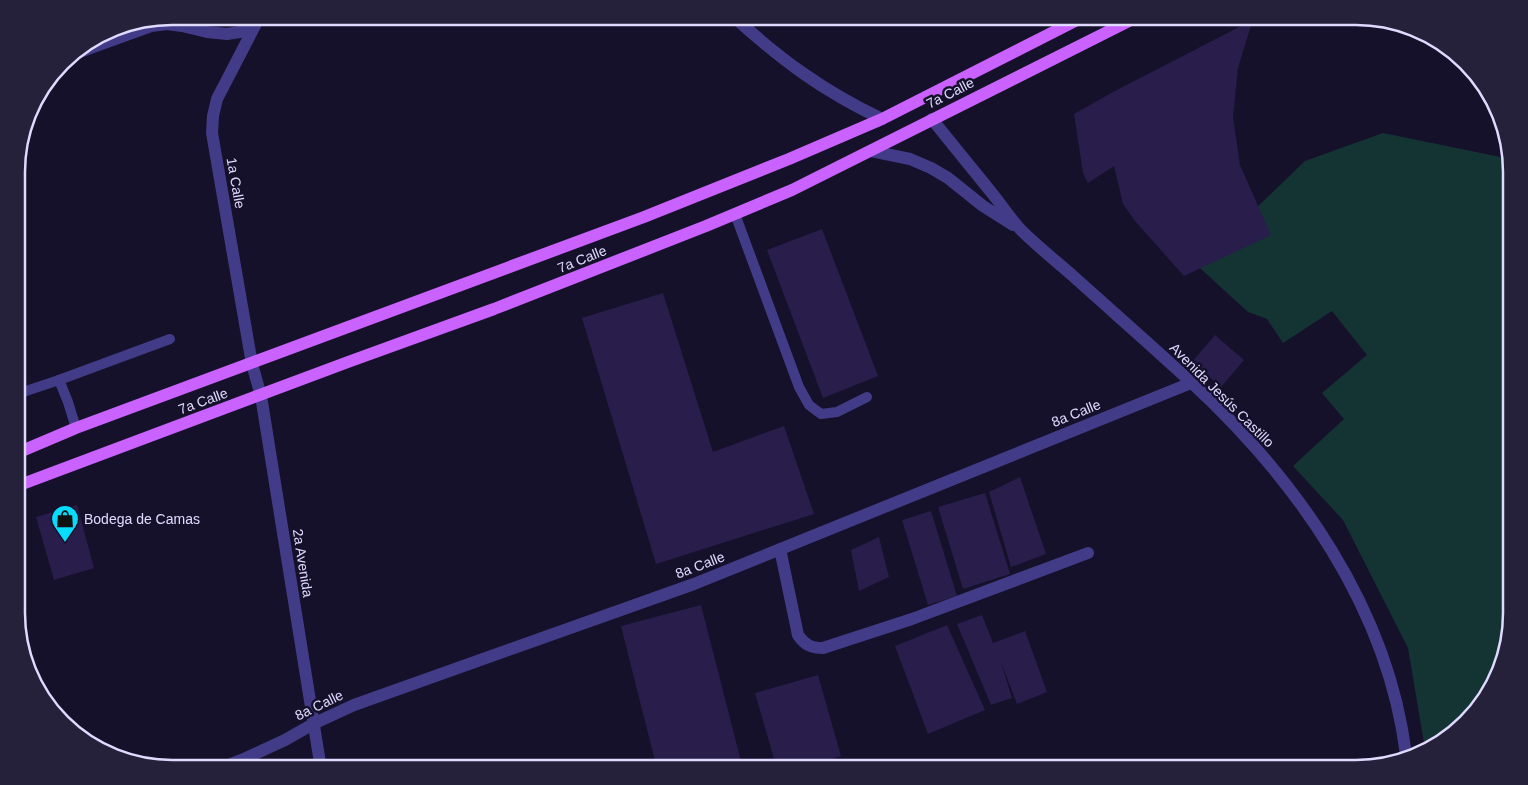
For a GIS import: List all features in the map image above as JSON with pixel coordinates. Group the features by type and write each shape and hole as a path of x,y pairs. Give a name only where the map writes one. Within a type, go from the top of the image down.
{"main road":[{"name":"7a Calle","path":"25,450 76,428 644,217 789,159 882,119 1067,25"},
{"name":"7a Calle","path":"25,483 494,310 735,214 792,190 1121,25"}],"street":[{"path":"174,25 227,34 252,30"},
{"name":"1a Calle","path":"252,364 212,133 217,99 255,25"},
{"path":"742,25 793,67 830,92 882,119"},
{"path":"97,46 149,27"},
{"name":"Avenida Jesús Castillo","path":"932,119 1022,230 1239,428 1298,500 1346,577 1368,622 1384,663 1396,704 1405,751"},
{"name":"Avenida Jesús Castillo","path":"871,151 910,159 931,168 948,178 983,206 1022,230"},
{"name":"2a Avenida","path":"252,364 261,396 320,760"},
{"name":"8a Calle","path":"241,760 354,705 694,584 1191,383"},
{"path":"780,549 798,635 802,641 816,648 823,648 912,620 1088,553"}],"lane":[{"path":"735,214 799,387 809,405 821,414 837,412 867,397"},
{"path":"25,391 170,338"},
{"path":"59,380 76,428"}],"green space":[{"path":"1383,133 1502,157 1502,632 1495,660 1488,678 1478,695 1453,724 1424,743 1408,648 1343,520 1293,466 1344,419 1322,393 1367,355 1332,311 1283,343 1267,319 1248,312 1189,258 1228,235 1305,161"}],"building":[{"path":"1251,25 1238,68 1233,117 1240,165 1271,235 1184,276 1135,221 1123,204 1114,166 1088,183 1083,173 1074,114 1237,28"},
{"path":"822,229 878,376 823,398 767,250"},
{"path":"663,293 713,452 784,426 814,514 656,564 582,318"},
{"path":"1215,335 1244,360 1221,387 1192,362"},
{"path":"1020,477 1046,554 1011,567 989,492"},
{"path":"985,493 1010,574 963,589 938,507"},
{"name":"Bodega de Camas","path":"77,505 94,568 54,580 36,517"},
{"path":"931,511 957,596 928,605 902,520"},
{"path":"879,537 889,577 859,591 851,550"},
{"path":"701,605 741,760 655,760 621,626"},
{"path":"982,615 993,643 1025,631 1047,692 1017,704 1001,662 1012,698 991,705 957,624"},
{"path":"947,625 985,710 928,734 895,646"},
{"path":"818,675 841,756 828,760 774,760 755,693"}],"place":[{"name":"Bodega de Camas","path":"65,543"}]}
